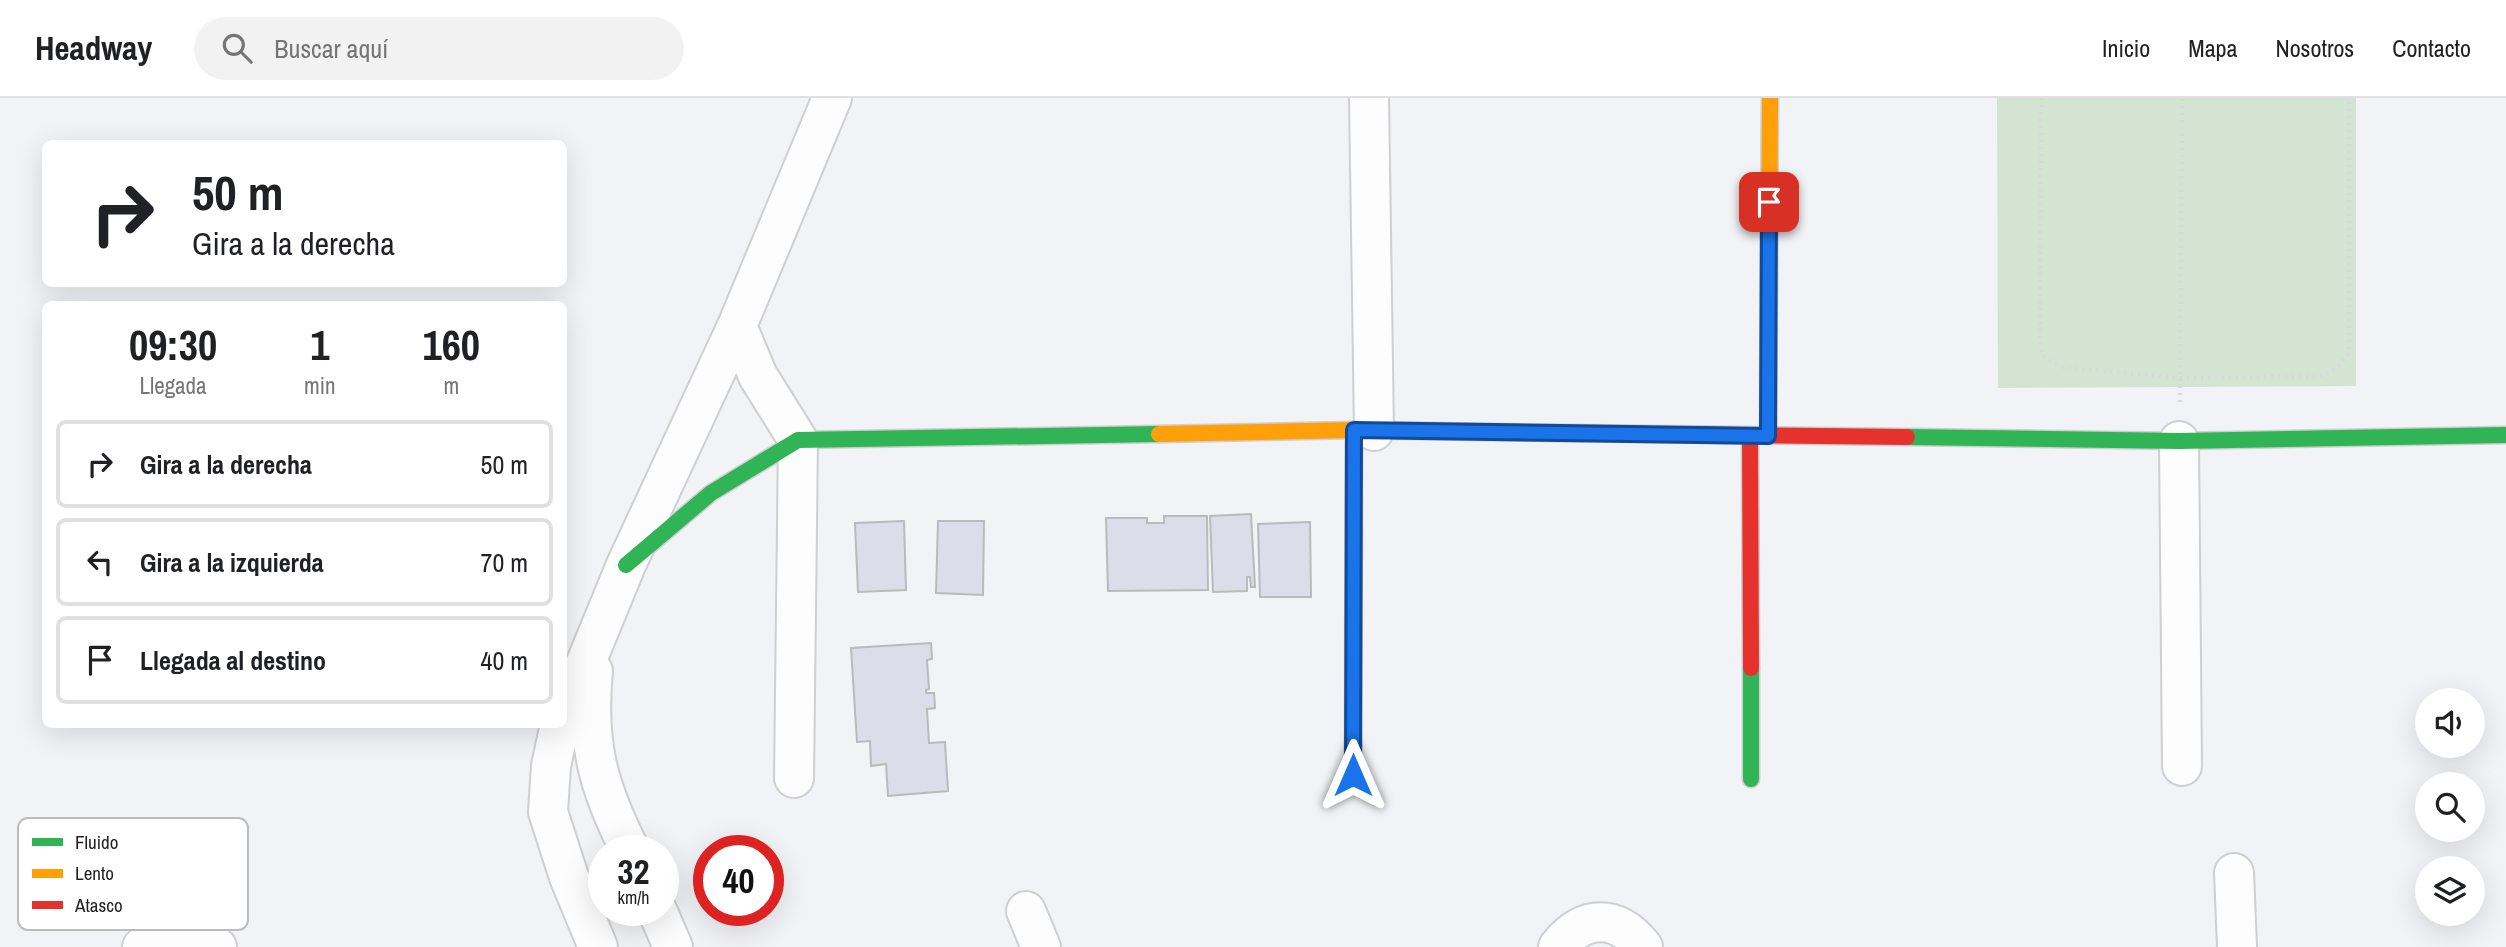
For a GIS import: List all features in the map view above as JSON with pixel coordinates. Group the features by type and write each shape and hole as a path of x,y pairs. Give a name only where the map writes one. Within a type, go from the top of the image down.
{"street":[{"path":"567,709 626,565 737,326 832,98"},
{"path":"1353,775 1364,430 1369,98"},
{"path":"1768,436 1770,98"},
{"path":"737,326 758,376 798,440 794,778"},
{"path":"626,565 711,493 798,440 1364,430 2179,441 2506,435"},
{"path":"1750,435 1751,779"},
{"path":"2179,441 2182,766"},
{"path":"596,641 589,709 594,760 610,811 622,835"},
{"path":"559,728 551,766 548,812 569,877 598,947"},
{"path":"2234,873 2237,947"},
{"path":"1026,911 1041,947"},
{"path":"1558,947 1569,933 1583,925 1600,922 1617,925 1632,934 1643,947"},
{"path":"664,926 673,947"},
{"path":"142,947 169,931 182,930"},
{"path":"196,930 217,947"}],"path":[{"path":"2041,98 2040,337 2043,356 2060,367 2180,378 2320,376 2336,369 2349,353 2349,98"},
{"path":"2179,441 2182,98"}],"green space":[{"path":"1997,98 2356,98 2356,386 1998,388"}],"building":[{"path":"1251,514 1255,587 1251,587 1250,577 1247,577 1247,591 1213,592 1210,516"},
{"path":"1164,516 1207,516 1208,590 1108,591 1106,518 1147,518 1147,523 1164,523"},
{"path":"904,521 906,590 858,592 855,523"},
{"path":"938,521 984,521 983,595 936,593"},
{"path":"1310,522 1311,597 1260,597 1258,524"},
{"path":"931,643 932,659 927,660 929,689 926,693 934,693 935,708 927,709 929,743 945,742 948,791 888,796 886,764 871,766 870,741 857,742 851,648"}],"traffic: fast":[{"path":"626,565 711,493 798,440 1159,434"},
{"path":"1907,437 2179,441 2506,435"},
{"path":"1751,668 1751,779"}],"traffic: slow":[{"path":"1768,436 1770,98"},
{"path":"1159,434 1354,430 1489,432"}],"traffic: jam":[{"path":"1353,775 1354,430"},
{"path":"1489,432 1907,437"},
{"path":"1750,435 1751,668"}],"route":[{"path":"1353,775 1354,430 1768,436 1769,202"}]}
